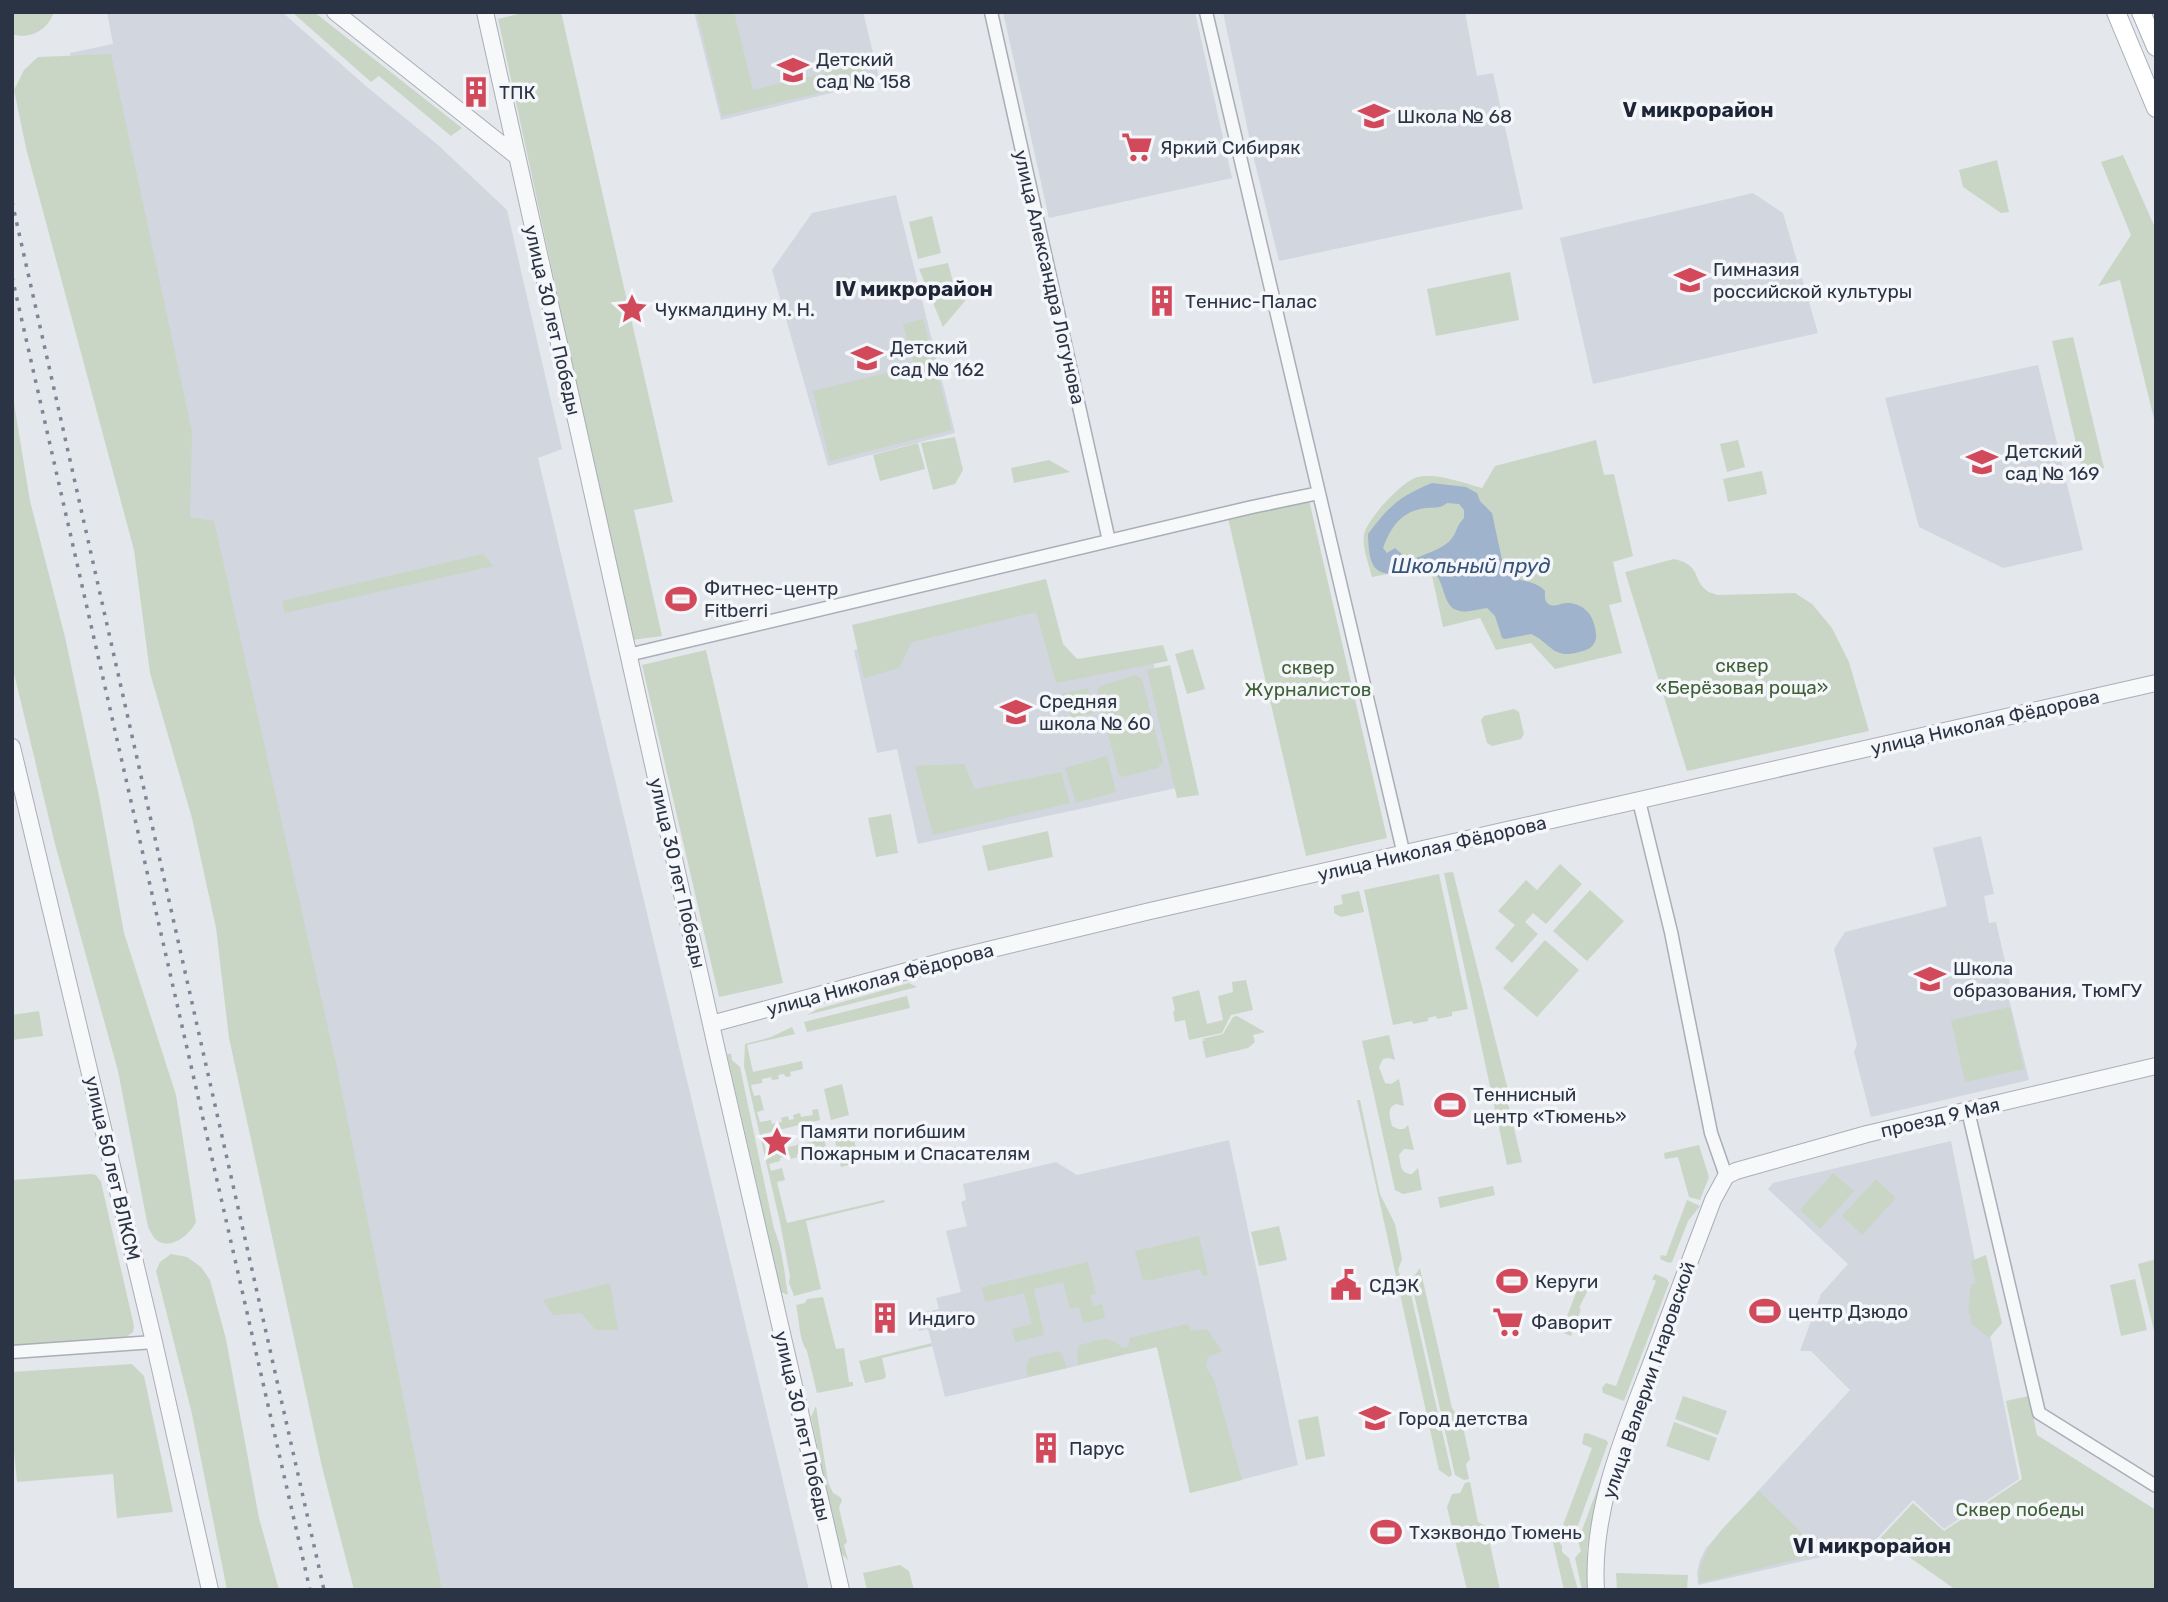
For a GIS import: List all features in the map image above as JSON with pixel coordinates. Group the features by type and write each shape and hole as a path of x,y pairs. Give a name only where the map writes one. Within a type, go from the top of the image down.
{"main road":[{"path":"2116,12 2156,108"},
{"path":"2141,12 2156,47"}],"street":[{"path":"335,12 515,155"},
{"name":"улица 30 лет Победы","path":"485,12 711,1024 841,1590"},
{"name":"улица Александра Логунова","path":"990,12 1109,541"},
{"path":"1206,12 1404,855"},
{"path":"628,655 1319,493"},
{"name":"улица Николая Фёдорова","path":"711,1024 955,958 2156,683"},
{"name":"улица 50 лет ВЛКСМ","path":"12,747 154,1342 210,1590"},
{"path":"1639,801 1671,932 1711,1133 1726,1176"},
{"name":"проезд 9 Мая","path":"1726,1176 1867,1135 2156,1066"},
{"path":"1968,1111 2039,1413 2156,1486"},
{"name":"улица Валерии Гнаровской","path":"1596,1590 1602,1509 1615,1464 1713,1200 1726,1176"},
{"path":"12,1352 154,1342"}],"shaded area":[{"path":"107,12 282,12 438,145 507,210 562,449 538,458 809,1590 427,1590 70,53 113,44"},
{"name":"Детский сад № 158","path":"694,12 863,12 880,81 721,120"},
{"path":"1003,12 1195,12 1232,178 1049,218"},
{"name":"Школа № 68","path":"1223,12 1465,12 1477,76 1493,73 1523,209 1279,261 1253,155"},
{"path":"1753,193 1783,213 1818,333 1593,384 1560,238"},
{"name":"Детский сад № 162","path":"896,195 955,433 828,466 772,270 812,213"},
{"name":"Детский сад № 169","path":"2038,365 2083,550 2003,568 1919,527 1885,398"},
{"name":"Средняя школа № 60","path":"1044,608 1059,676 1152,656 1181,787 918,844 897,749 877,753 854,650"},
{"path":"1981,836 1994,894 1984,896 1989,923 1996,922 2012,992 2009,999 2029,1080 1871,1117 1854,1052 1857,1045 1834,949 1845,932 1947,906 1933,848"},
{"path":"1229,1140 1298,1465 1190,1493 1157,1347 945,1397 928,1329 919,1331 915,1314 939,1309 936,1298 961,1292 946,1231 967,1226 961,1202 966,1200 963,1184 1056,1162 1077,1175"},
{"path":"1951,1141 2019,1479 1944,1529 1913,1500 1870,1546 1698,1585 1697,1573 1706,1548 1850,1390 1811,1351 1800,1351 1821,1294 1848,1264 1768,1189 1773,1183"}],"green space":[{"path":"12,12 54,12 38,32 19,36 12,34"},
{"path":"292,12 314,12 462,128 451,136 379,76 371,82"},
{"path":"527,12 561,12 673,502 634,510 662,636 632,640 498,19"},
{"path":"697,12 734,12 753,90 862,64 866,82 722,116"},
{"path":"111,54 192,432 190,517 214,521 337,1068 442,1590 354,1590 322,1467 229,1038 216,928 192,818 150,673 134,550 26,148 14,90 24,70 38,57"},
{"path":"2123,155 2156,230 2156,427 2120,280 2098,286 2131,235 2101,162"},
{"path":"1997,160 2009,212 2001,213 1963,187 1959,170"},
{"path":"932,216 941,253 918,259 909,222"},
{"path":"948,263 954,286 967,283 970,295 943,327 919,269"},
{"path":"1510,272 1519,320 1436,336 1427,289"},
{"path":"923,319 952,430 830,461 813,391 914,366 903,324"},
{"path":"2073,337 2104,468 2083,473 2052,341"},
{"path":"12,391 30,501 65,637 99,796 124,933 176,1095 196,1222 185,1236 169,1244 156,1240 148,1227 118,1071 55,844 12,665"},
{"path":"955,437 963,470 955,484 933,490 921,443"},
{"path":"1596,440 1604,475 1614,474 1633,556 1613,562 1622,602 1609,605 1622,653 1555,669 1531,643 1496,650 1480,618 1443,627 1430,566 1372,577 1364,545 1366,528 1386,502 1411,480 1434,476 1482,488 1495,466"},
{"path":"1738,440 1745,467 1727,472 1720,444"},
{"path":"918,443 925,469 880,481 873,455"},
{"path":"1049,460 1070,472 1014,483 1011,468"},
{"path":"1762,471 1767,494 1728,502 1723,479"},
{"name":"сквер Журналистов","path":"1309,500 1387,838 1306,856 1228,518"},
{"path":"483,554 493,566 285,613 282,601"},
{"name":"сквер «Берёзовая роща»","path":"1674,559 1692,568 1707,591 1717,595 1795,593 1812,604 1832,628 1849,662 1869,731 1687,771 1625,572"},
{"path":"1046,579 1063,644 1077,659 1163,645 1168,661 1056,683 1036,612 912,642 899,668 864,678 852,625"},
{"path":"1193,649 1205,689 1187,694 1175,654"},
{"path":"706,650 783,983 719,997 642,665"},
{"path":"1170,665 1199,795 1177,798 1147,670"},
{"path":"1136,675 1142,679 1163,762 1158,768 1122,777 1118,773 1097,690 1100,686"},
{"path":"1088,688 1094,713 1071,718 1063,693"},
{"path":"1514,709 1519,712 1524,734 1521,739 1492,746 1487,743 1481,720 1484,716"},
{"path":"1107,756 1116,792 1076,803 1065,768"},
{"path":"964,764 975,789 1061,772 1070,803 933,835 915,766"},
{"path":"891,814 898,853 876,857 868,818"},
{"path":"1048,831 1053,857 988,871 982,846"},
{"path":"1560,864 1582,884 1546,924 1533,913 1525,922 1538,934 1512,963 1495,948 1515,925 1498,911 1526,880 1537,890"},
{"path":"1453,872 1508,1090 1505,1091 1522,1162 1507,1165 1444,873"},
{"path":"1439,874 1468,1009 1452,1012 1452,1016 1437,1019 1436,1016 1428,1018 1428,1021 1393,1025 1364,890"},
{"path":"1590,890 1624,921 1587,961 1553,931"},
{"path":"1359,891 1364,912 1341,917 1334,913 1334,906 1343,904 1341,895"},
{"path":"1545,940 1579,970 1537,1017 1503,988"},
{"path":"1246,980 1253,1010 1231,1015 1222,1033 1189,1040 1185,1020 1175,1022 1172,997 1199,990 1207,1024 1223,1020 1218,996 1233,992 1232,982"},
{"path":"909,983 917,987 807,1015 818,1009"},
{"path":"907,996 910,1008 807,1032 804,1022"},
{"path":"2010,1007 2024,1069 1965,1082 1951,1020"},
{"path":"39,1011 43,1036 12,1040 12,1015"},
{"path":"1237,1016 1265,1032 1253,1035 1255,1042 1248,1048 1206,1058 1202,1041 1206,1040 1202,1039 1223,1034 1233,1017"},
{"path":"792,1027 795,1034 747,1045 753,1072 802,1061 803,1069 790,1072 791,1076 778,1075 779,1079 772,1080 771,1077 762,1079 762,1083 751,1085 754,1096 760,1095 764,1110 757,1112 760,1122 782,1122 781,1118 788,1116 789,1120 794,1119 793,1115 800,1113 801,1117 813,1115 812,1110 818,1109 820,1120 762,1134 766,1152 824,1139 827,1150 822,1152 821,1148 809,1151 810,1155 803,1156 802,1153 797,1154 797,1157 791,1159 790,1155 769,1164 771,1171 782,1168 785,1180 777,1182 787,1223 884,1200 885,1202 806,1221 821,1289 794,1296 789,1283 781,1227 744,1066 745,1044 771,1037"},
{"path":"1389,1035 1395,1060 1383,1059 1379,1067 1385,1083 1391,1084 1399,1079 1404,1106 1393,1106 1390,1119 1392,1126 1398,1129 1404,1129 1408,1125 1414,1150 1404,1149 1399,1155 1401,1165 1403,1171 1408,1174 1418,1168 1422,1190 1403,1194 1395,1190 1362,1041"},
{"path":"727,1054 731,1054 732,1060 740,1067 788,1295 781,1292"},
{"path":"842,1084 849,1115 831,1120 824,1089"},
{"path":"1357,1100 1360,1100 1380,1194 1395,1224 1402,1259 1398,1270 1409,1286 1452,1475 1449,1477 1439,1470"},
{"path":"852,1132 857,1152 850,1153 851,1157 858,1156 860,1162 841,1167 834,1136"},
{"path":"1699,1145 1709,1177 1700,1200 1689,1197 1678,1157 1665,1159 1664,1153"},
{"path":"1833,1173 1854,1191 1820,1229 1800,1210"},
{"path":"96,1175 101,1182 134,1326 133,1332 125,1338 12,1347 12,1180"},
{"path":"1876,1179 1896,1198 1862,1235 1842,1216"},
{"path":"1493,1186 1495,1195 1440,1208 1438,1197"},
{"path":"1687,1200 1700,1206 1688,1221 1672,1262 1669,1263 1660,1259 1661,1255 1666,1256"},
{"path":"1279,1226 1287,1260 1259,1266 1251,1232"},
{"path":"1199,1236 1208,1275 1203,1276 1200,1269 1143,1281 1135,1251"},
{"path":"171,1254 187,1257 201,1267 210,1280 226,1339 259,1518 279,1590 227,1590 192,1414 156,1271 160,1262"},
{"path":"1986,1255 2002,1323 1989,1338 1971,1323 1968,1313 1971,1285 1976,1283 1971,1261"},
{"path":"2156,1259 2156,1339 2138,1264"},
{"path":"1088,1262 1096,1294 1090,1296 1093,1306 1102,1304 1105,1318 1083,1323 1079,1307 1070,1309 1063,1282 1034,1289 1044,1335 1015,1342 1012,1329 1032,1324 1024,1293 985,1302 982,1287"},
{"path":"1420,1268 1452,1408 1462,1422 1470,1459 1466,1464 1469,1479 1464,1480 1455,1475 1412,1285 1412,1279"},
{"path":"1655,1274 1667,1279 1669,1283 1624,1401 1603,1393 1602,1388 1606,1383 1616,1386 1656,1281 1652,1279"},
{"path":"1582,1277 1590,1280 1591,1284 1579,1308 1581,1309 1571,1336 1561,1332"},
{"path":"2135,1279 2147,1330 2121,1336 2110,1285"},
{"path":"610,1283 618,1330 596,1330 581,1313 553,1315 543,1300"},
{"path":"823,1297 836,1349 844,1348 849,1382 853,1382 853,1386 817,1393 801,1335 796,1305 805,1303 807,1299"},
{"path":"1187,1324 1192,1331 1207,1329 1222,1351 1208,1357 1206,1367 1214,1380 1242,1480 1190,1493 1157,1347 1078,1365 1077,1350 1080,1345 1103,1339 1123,1348 1128,1347 1130,1338"},
{"path":"932,1343 932,1346 882,1358 886,1376 884,1379 865,1383 859,1361"},
{"path":"1058,1351 1062,1354 1067,1368 1028,1377 1026,1368 1029,1358"},
{"path":"132,1364 144,1376 173,1512 117,1518 113,1474 17,1482 12,1429 12,1372"},
{"path":"1683,1396 1727,1411 1718,1435 1675,1419"},
{"name":"Сквер победы","path":"2029,1396 2037,1435 2156,1510 2156,1588 1956,1590 1902,1552 1879,1555 1872,1547 1913,1503 1944,1531 2022,1479 2006,1401"},
{"path":"816,1406 828,1482 833,1493 842,1500 839,1508 848,1560 840,1552 811,1417"},
{"path":"1318,1416 1325,1456 1306,1460 1298,1420"},
{"path":"1674,1422 1717,1438 1709,1461 1666,1446"},
{"path":"1584,1434 1608,1443 1573,1539 1563,1543 1559,1536 1592,1448 1582,1444"},
{"path":"1601,1479 1587,1549 1588,1590 1582,1590 1575,1558 1581,1551 1578,1541"},
{"path":"1470,1482 1478,1522 1486,1526 1500,1590 1467,1590 1447,1507 1452,1494 1460,1493 1465,1483"},
{"path":"1759,1491 1822,1553 1699,1583 1700,1569 1711,1544"},
{"path":"1551,1534 1569,1558 1578,1590 1564,1590"},
{"path":"900,1565 909,1571 914,1590 867,1590 863,1573"},
{"path":"1616,1573 1688,1575 1687,1590 1617,1590"}],"water":[{"name":"Школьный пруд","path":"1432,483 1466,487 1477,493 1480,501 1492,513 1504,569 1513,577 1540,587 1545,591 1546,601 1550,605 1571,603 1584,608 1595,629 1596,640 1592,646 1581,652 1563,654 1531,634 1502,638 1495,616 1487,608 1466,612 1454,609 1446,599 1439,579 1429,569 1390,574 1377,569 1370,557 1368,534 1396,503","holes":["1447,503 1459,504 1464,510 1464,518 1452,538 1443,546 1410,561 1395,548 1387,553 1383,548 1390,533 1404,516"]}],"railway":[{"path":"12,202 324,1590"},
{"path":"12,277 310,1590"}],"place":[{"name":"Детский сад № 158","path":"793,70"},
{"name":"ТПК","path":"476,92"},
{"name":"Школа № 68","path":"1374,116"},
{"name":"Яркий Сибиряк","path":"1137,147"},
{"name":"Гимназия российской культуры","path":"1690,280"},
{"name":"Теннис-Палас","path":"1162,301"},
{"name":"Чукмалдину М. Н.","path":"632,309"},
{"name":"Детский сад № 162","path":"867,358"},
{"name":"Детский сад № 169","path":"1982,462"},
{"name":"Фитнес-центр Fitberri","path":"681,599"},
{"name":"Средняя школа № 60","path":"1016,712"},
{"name":"Школа образования, ТюмГУ","path":"1930,979"},
{"name":"Теннисный центр «Тюмень»","path":"1450,1105"},
{"name":"Памяти погибшим Пожарным и Спасателям","path":"777,1142"},
{"name":"Керуги","path":"1512,1281"},
{"name":"СДЭК","path":"1346,1285"},
{"name":"центр Дзюдо","path":"1765,1311"},
{"name":"Индиго","path":"885,1318"},
{"name":"Фаворит","path":"1508,1322"},
{"name":"Город детства","path":"1375,1418"},
{"name":"Парус","path":"1046,1448"},
{"name":"Тхэквондо Тюмень","path":"1386,1532"}],"district":[{"name":"V микрорайон","path":"1698,110"},
{"name":"IV микрорайон","path":"914,289"},
{"name":"VI микрорайон","path":"1872,1546"}]}
